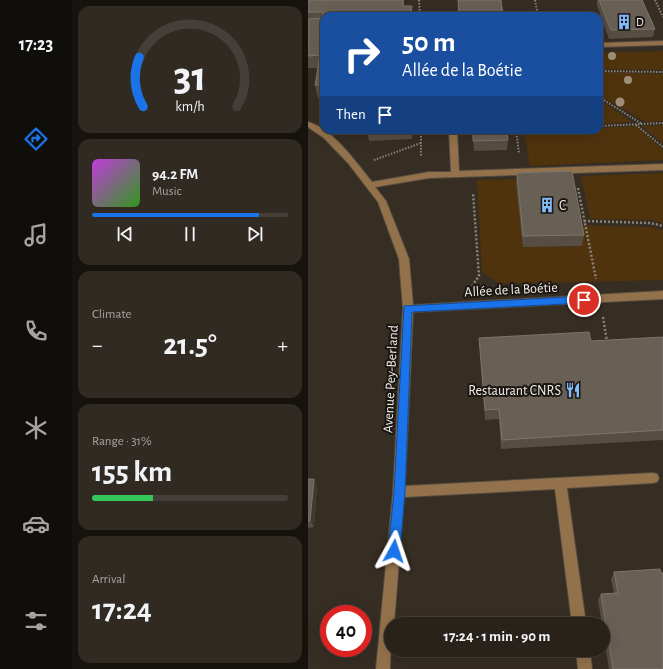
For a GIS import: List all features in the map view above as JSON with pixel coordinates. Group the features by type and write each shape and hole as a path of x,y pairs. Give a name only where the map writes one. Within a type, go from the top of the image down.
{"street":[{"path":"603,45 663,43"},
{"name":"Avenue Pey-Berland","path":"308,124 320,132"},
{"name":"Avenue Pey-Berland","path":"324,134 355,167 382,201 404,259 408,309 399,492 383,669"},
{"path":"453,134 455,174"},
{"path":"370,185 420,176 663,167"},
{"name":"Allée de la Boétie","path":"408,309 663,295"},
{"path":"399,492 653,478"},
{"path":"560,483 578,617"},
{"path":"584,657 585,669"}],"path":[{"path":"419,0 420,12"},
{"path":"535,0 537,12"},
{"path":"655,0 663,17"},
{"path":"603,71 663,72"},
{"path":"603,100 642,124"},
{"path":"603,126 663,123"},
{"path":"636,124 663,147"},
{"path":"420,176 421,134"},
{"path":"355,167 421,143"},
{"path":"574,170 600,299 607,346"},
{"path":"461,306 479,276 472,173"},
{"path":"584,221 650,223 663,226"}],"shaded area":[{"path":"663,51 663,70 603,69 603,53"},
{"path":"603,72 663,74 663,121 646,122 603,97"},
{"path":"603,102 632,122 603,124"},
{"path":"663,125 663,144 642,126"},
{"path":"636,126 663,150 663,160 530,166 525,134 603,134 603,128"},
{"path":"663,173 663,223 651,220 590,219 581,176"},
{"path":"570,178 560,246 582,246 579,225 650,227 663,230 663,280 500,284 482,272 477,180"}],"building":[{"path":"308,0 403,0 403,6 412,6 411,12 308,12"},
{"path":"458,0 501,0 502,12 459,12"},
{"name":"D","path":"599,0 642,0 655,29 611,30"},
{"path":"320,18 320,55 308,56 308,19"},
{"path":"320,55 320,85 315,85"},
{"path":"473,134 507,134 508,140 473,141"},
{"name":"C","path":"572,171 584,235 523,236 517,173"},
{"name":"Restaurant CNRS","path":"589,332 591,341 663,337 663,430 502,440 499,409 485,410 479,338"},
{"path":"308,479 314,479 310,521 308,521"},
{"path":"660,569 661,573 663,573 663,669 613,669 610,650 610,617 605,617 601,594 618,593 614,572"}],"place":[{"name":"D","path":"624,22"},
{"name":"C","path":"547,205"},
{"name":"Restaurant CNRS","path":"573,390"}],"route":[{"path":"394,551 399,492 408,309 584,300"}]}
